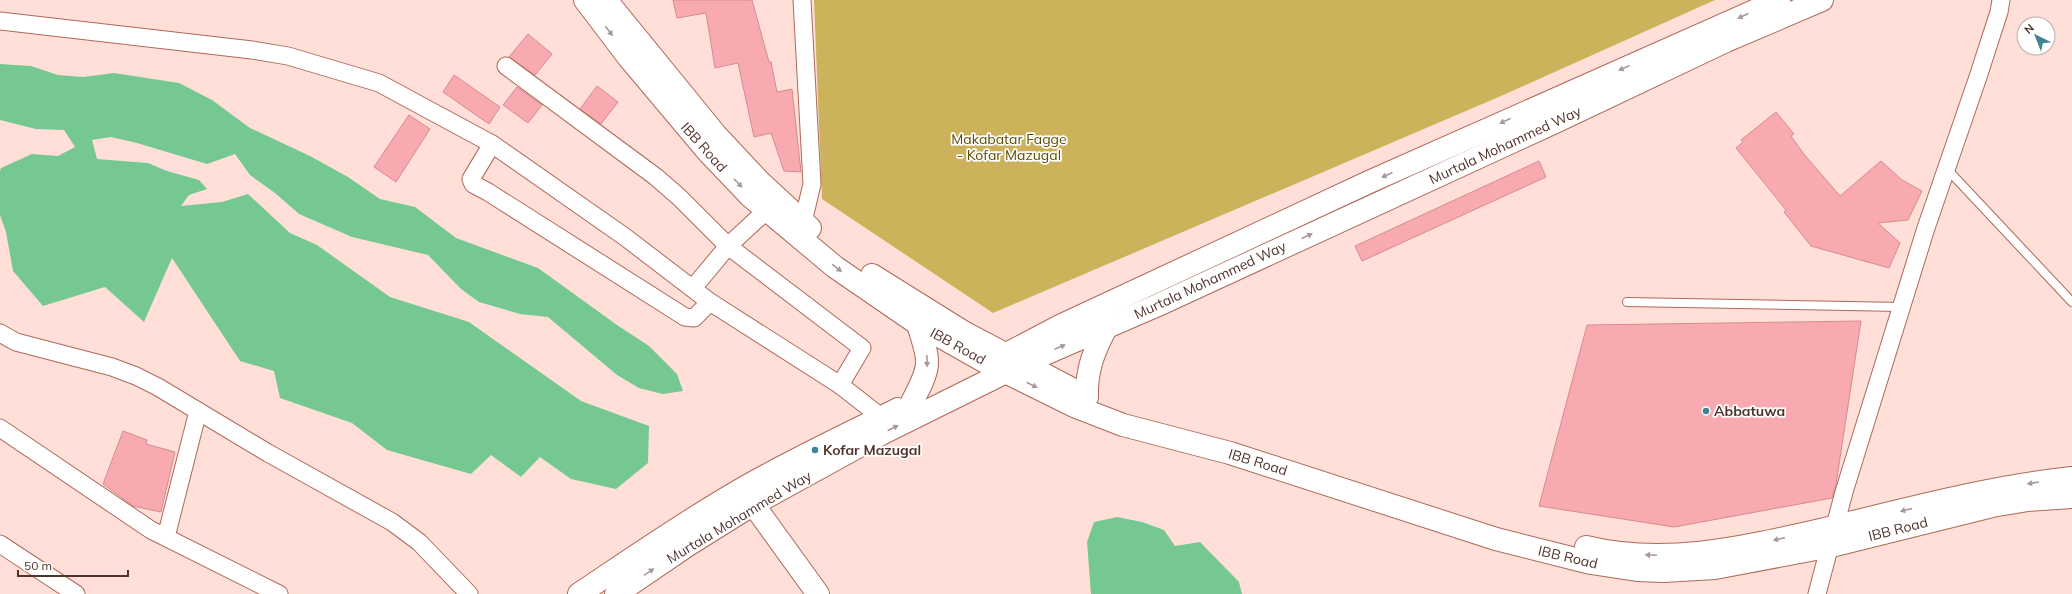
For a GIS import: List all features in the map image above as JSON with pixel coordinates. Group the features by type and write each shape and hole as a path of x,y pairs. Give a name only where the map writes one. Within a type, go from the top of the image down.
{"main road":[{"name":"IBB Road","path":"585,0 629,58 708,152 767,210 835,267 918,324 1087,397 1148,418 1251,444 1502,525 1593,549 1652,555 1713,552 1832,536 2028,500 2072,497"},
{"name":"IBB Road","path":"606,0 716,135 759,181 803,222 848,258 884,283 965,333 1007,363 1074,406 1123,425 1230,453 1496,539 1591,563 1637,570 1688,570 1715,568 2004,488 2072,478"},
{"name":"Murtala Mohammed Way","path":"616,594 688,545 747,497 881,417 912,402 1007,363 1106,328 1779,0"},
{"name":"Murtala Mohammed Way","path":"579,594 685,524 747,497 881,434 1007,363 1188,266 1550,112 1726,41 1822,0"},
{"path":"912,402 928,368 928,357 918,324"},
{"path":"1087,397 1088,372 1092,355 1106,328"},
{"path":"747,497 818,594"}],"street":[{"path":"802,0 812,184 803,222"},
{"path":"1817,594 1832,536 1902,307 1999,12 2001,0"},
{"path":"0,21 74,28 252,50 288,56 379,83 492,144 618,233 710,302 840,385 881,417"},
{"path":"506,66 656,177 679,197 728,246 862,348 840,385"},
{"path":"492,144 471,179 473,184 684,317 694,318 710,302"},
{"path":"693,288 728,246 767,210"},
{"path":"0,333 16,342 112,367 136,376 392,522 419,542 469,594"},
{"path":"166,537 198,411"},
{"path":"0,428 151,530 279,594"},
{"path":"0,544 76,594"}],"lane":[{"path":"1947,169 2072,302"},
{"path":"1627,302 1902,307"}],"green space":[{"name":"Makabatar Fagge - Kofar Mazugal","path":"814,0 1715,0 1501,96 993,313 822,199"}],"shaded area":[{"path":"0,64 31,66 58,75 83,77 114,73 179,83 212,100 250,128 310,156 348,177 380,199 415,207 456,238 538,268 617,325 649,346 677,374 683,391 663,394 639,388 617,375 548,317 520,314 479,302 461,289 428,255 352,237 299,214 275,193 250,175 235,154 207,164 137,143 111,137 92,140 97,159 148,163 167,171 199,180 207,189 189,195 181,206 222,202 248,194 290,233 317,245 390,297 469,322 581,401 649,426 648,463 616,489 571,479 540,457 521,477 491,455 471,474 387,450 352,423 280,398 274,371 240,361 172,258 144,322 105,287 43,306 13,271 6,232 0,215 0,171 1,168 32,154 58,156 75,147 64,130 36,129 0,120"},
{"path":"1117,517 1142,522 1164,530 1175,546 1200,542 1239,582 1242,594 1091,594 1087,542 1094,522"}],"building":[{"path":"673,0 752,0 769,62 771,62 777,92 792,89 801,172 784,171 771,133 754,137 738,63 715,68 706,13 677,18"},
{"path":"528,34 552,54 535,75 509,57"},
{"path":"454,75 500,107 489,124 443,92"},
{"path":"597,86 618,102 601,124 580,109"},
{"path":"517,87 542,105 528,123 503,105"},
{"path":"1776,112 1794,134 1791,136 1803,153 1840,196 1881,161 1902,180 1922,191 1908,220 1878,223 1900,243 1889,268 1811,246 1784,212 1786,210 1736,148 1743,142 1741,140"},
{"path":"409,115 430,129 396,182 374,167"},
{"path":"1539,161 1546,177 1362,261 1355,246"},
{"name":"Abbatuwa","path":"1861,321 1836,484 1832,498 1674,527 1539,506 1587,325"},
{"path":"123,431 147,440 146,444 175,452 161,512 133,506 103,484"}],"place":[{"name":"Abbatuwa","path":"1706,411"},
{"name":"Kofar Mazugal","path":"815,450"}]}
